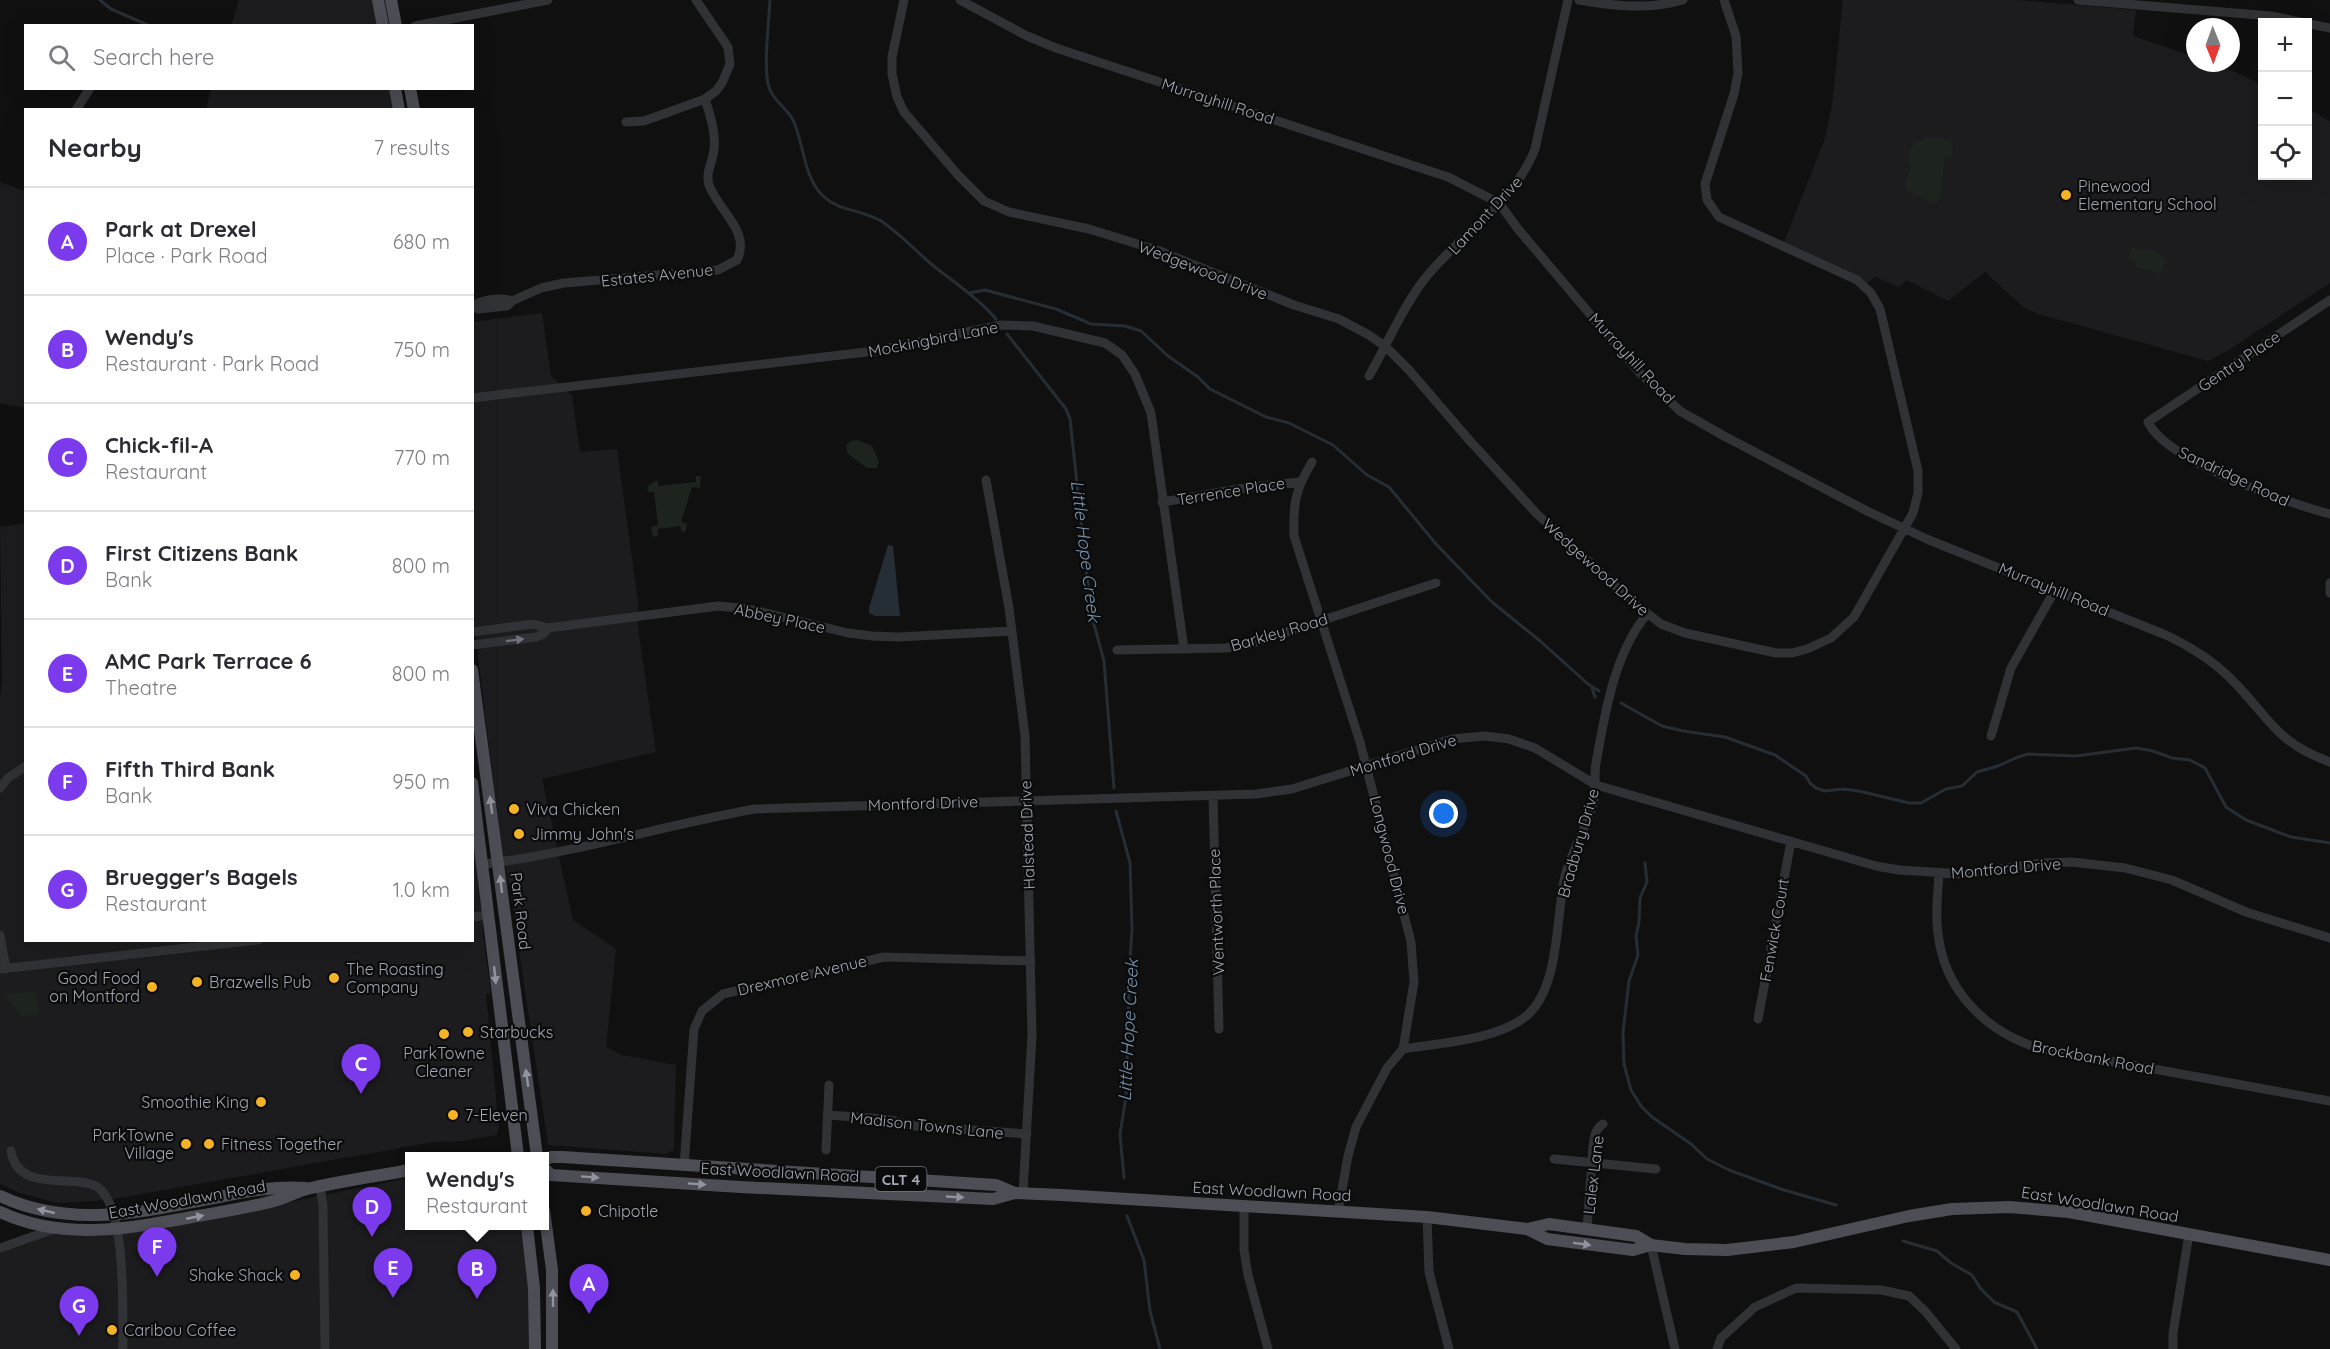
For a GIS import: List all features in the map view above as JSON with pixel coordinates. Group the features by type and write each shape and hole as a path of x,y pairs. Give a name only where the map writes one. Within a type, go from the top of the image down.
{"main road":[{"path":"378,0 383,24"},
{"path":"391,0 396,24"},
{"path":"395,90 399,108"},
{"path":"410,90 414,108"},
{"name":"Park Road","path":"474,685 536,1152"},
{"name":"Park Road","path":"474,796 517,1152"},
{"name":"East Woodlawn Road","path":"549,1159 562,1157 996,1185 1019,1193 1427,1217 1527,1228 1549,1224 1636,1236 1651,1245"},
{"name":"East Woodlawn Road","path":"0,1212 22,1220 58,1228 88,1231 117,1230 253,1205 314,1187 405,1171"},
{"name":"East Woodlawn Road","path":"549,1172 740,1187 993,1199 1019,1193"},
{"name":"East Woodlawn Road","path":"0,1196 50,1213 94,1217 273,1187 314,1187"},
{"name":"East Woodlawn Road","path":"1527,1228 1547,1239 1633,1250 1651,1245 1701,1250 1754,1248 1805,1240 1909,1216 1952,1209 2034,1208 2069,1212 2330,1260"},
{"path":"527,1230 534,1288 535,1349"},
{"path":"547,1230 552,1270 552,1349"}],"street":[{"path":"423,24 506,4 548,0"},
{"path":"626,122 644,121 705,99 722,83 730,64 730,54 726,42 696,0"},
{"name":"Wedgewood Drive","path":"904,0 892,57 892,74 897,97 904,112 958,175 984,201 1009,212 1089,230 1157,250 1294,305 1339,319 1369,335 1386,347 1537,514 1647,614 1661,624 1685,633 1776,652 1792,653 1807,650 1831,638 1854,616 1913,513 1918,493 1918,471 1880,309 1875,298 1857,280 1719,217 1707,200 1705,179 1731,105 1738,73 1736,36 1724,0"},
{"name":"Murrayhill Road","path":"960,0 1019,32 1056,48 1448,177 1499,203 1518,229 1639,372 1680,411 1724,436 1905,528 2166,634 2195,650 2230,678 2287,741 2303,751 2330,762"},
{"name":"Lamont Drive","path":"1369,376 1406,307 1424,279 1521,179 1535,149 1568,0"},
{"path":"1579,0 1618,6 1637,6 1683,0"},
{"path":"2078,0 2164,4 2271,16 2330,28"},
{"path":"77,108 89,90"},
{"name":"Estates Avenue","path":"474,305 478,302 491,304 506,299 512,301 541,288 564,284 718,270 737,260 742,244 740,236 715,198 707,179 714,143 714,126 705,99"},
{"name":"Gentry Place","path":"2148,422 2330,300"},
{"name":"Mockingbird Lane","path":"474,398 875,351 988,327 1033,326 1105,343 1122,355 1144,392 1151,413 1184,649"},
{"name":"Sandridge Road","path":"2148,422 2165,443 2178,453 2259,491 2287,502 2330,514"},
{"name":"Longwood Drive","path":"1312,462 1300,482 1293,507 1294,536 1367,766 1414,961 1403,1049 1387,1068 1356,1127 1348,1156 1338,1212"},
{"name":"Halstead Drive","path":"986,480 1012,631 1024,720 1032,1035 1027,1134 1019,1193"},
{"name":"Terrence Place","path":"1162,502 1251,487 1300,482"},
{"name":"Barkley Road","path":"1117,650 1226,648 1253,643 1436,583"},
{"path":"2330,583 2330,593"},
{"path":"1991,736 2012,668 2055,590"},
{"name":"Abbey Place","path":"548,628 718,606 749,609 848,633 872,636 898,637 1012,631"},
{"name":"Bradbury Drive","path":"1403,1049 1499,1031 1525,1018 1539,1003 1546,990 1550,974 1570,858 1594,800 1596,764 1614,681 1637,625 1647,614"},
{"path":"474,632 533,624 548,628 536,637 474,645"},
{"name":"Montford Drive","path":"484,864 522,859 698,819 755,809 1256,794 1292,789 1452,739 1485,736 1509,739 1535,748 1596,785 1876,866 1939,873 1974,873 2041,863 2072,862 2125,868 2172,880 2247,912 2330,938"},
{"path":"0,788 8,778 24,767"},
{"name":"Wentworth Place","path":"1213,796 1219,1029"},
{"name":"Fenwick Court","path":"1758,1019 1791,841"},
{"name":"Brockbank Road","path":"1939,873 1937,924 1944,962 1961,995 1987,1023 2003,1034 2038,1048 2330,1101"},
{"path":"474,917 489,915"},
{"path":"0,935 3,969 241,942"},
{"name":"Drexmore Avenue","path":"684,1166 694,1029 702,1011 723,994 884,957 1030,961"},
{"path":"826,1150 829,1085"},
{"name":"Madison Towns Lane","path":"827,1115 885,1119 916,1126 1027,1134"},
{"name":"Lalex Lane","path":"1587,1228 1595,1136 1599,1126 1603,1124"},
{"path":"11,1151 16,1166 25,1174 90,1185 99,1188 109,1201 114,1215 121,1260 123,1349"},
{"path":"1554,1159 1656,1169"},
{"path":"314,1187 323,1206 325,1349"},
{"path":"1244,1206 1243,1245 1248,1275 1268,1349"},
{"path":"1427,1217 1429,1272 1449,1349"},
{"path":"0,1248 58,1228"},
{"path":"2173,1349 2174,1322 2189,1234"},
{"path":"1651,1245 1675,1349"},
{"path":"1717,1349 1721,1338 1755,1307 1796,1288 1881,1290 1909,1296 1925,1311 1956,1349"}],"shaded area":[{"path":"239,0 375,0 380,24 232,24"},
{"name":"Pinewood Elementary School","path":"1843,0 2018,0 2136,10 2133,36 2186,54 2186,72 2235,72 2258,83 2258,180 2312,180 2312,111 2330,121 2330,283 2227,351 2208,361 2038,314 2023,307 1985,272 1948,301 1907,280 1899,287 1875,277 1868,283 1848,271 1784,242 1825,138 1832,105"},
{"path":"211,90 392,90 396,108 206,108"},
{"path":"1926,137 1942,138 1953,143 1952,158 1945,157 1941,194 1936,204 1911,193 1904,185 1911,167 1910,150 1916,141 1923,141"},
{"path":"0,182 24,191 24,408 0,403"},
{"path":"2133,247 2139,250 2154,250 2167,260 2160,274 2136,267 2136,262 2128,257"},
{"path":"542,313 551,376 572,396 580,452 617,449 638,602 638,627 656,752 542,779 573,920 616,949 606,1047 622,1055 676,1065 674,1150 666,1154 548,1145 509,883 502,853 474,625 474,322"},
{"path":"858,440 872,446 879,462 877,468 867,468 847,453 847,444"},
{"path":"696,476 701,476 700,488 692,487 681,522 687,524 686,531 682,533 680,526 658,529 658,536 653,537 651,527 658,525 654,492 647,492 649,485 657,480 659,486 696,482"},
{"path":"24,523 24,942 474,942 474,816 483,902 483,933 491,993 486,994 499,1128 497,1135 464,1141 434,1142 108,1200 58,1203 20,1193 0,1184 0,696 2,683 0,527"},
{"path":"888,545 893,546 900,616 875,616 869,613 869,608"},
{"path":"36,991 39,1014 22,1017 4,995"},
{"path":"405,1179 405,1230 525,1230 528,1257 531,1349 0,1349 0,1250 37,1236 279,1204"}],"waterway":[{"path":"100,0 111,9 145,24"},
{"name":"Little Hope Creek","path":"770,0 766,57 767,79 773,96 793,120 811,179 816,188 836,205 873,217 887,225 930,263 973,296 996,319"},
{"path":"969,293 985,290 1056,309 1091,324 1125,326 1141,331 1210,389 1266,417 1289,423 1333,445 1367,475 1389,487 1436,544 1492,602 1599,691"},
{"name":"Little Hope Creek","path":"1007,334 1066,409 1070,419 1091,613 1104,661 1114,788"},
{"path":"1592,688 1595,697"},
{"path":"1621,703 1662,726 1725,737 1775,755 1806,776 1816,788 1825,791 1843,789 1859,791 1909,803 1921,803 1946,789 1962,786 1977,772 2028,754 2076,756 2136,748 2153,751 2172,758 2190,760 2205,768 2226,807 2246,820 2291,837 2330,843"},
{"name":"Little Hope Creek","path":"1116,811 1130,863 1132,929 1126,1097 1120,1134 1124,1178"},
{"path":"1645,863 1647,882 1640,898 1636,936 1638,955 1629,981 1623,1032 1624,1064 1631,1090 1641,1106 1652,1117 1691,1144 1707,1159 1729,1170 1784,1190 1836,1205"},
{"name":"Little Hope Creek","path":"1127,1216 1144,1260 1150,1311 1160,1349"},
{"path":"1903,1241 1937,1251 1951,1263 1972,1275 1981,1289 1994,1302 2017,1312 2037,1349"}],"place":[{"name":"Pinewood Elementary School","path":"2066,195"},
{"name":"Viva Chicken","path":"514,809"},
{"name":"Jimmy John's","path":"519,834"},
{"name":"The Roasting Company","path":"334,978"},
{"name":"Brazwells Pub","path":"197,982"},
{"name":"Good Food on Montford","path":"152,987"},
{"name":"Starbucks","path":"468,1032"},
{"name":"ParkTowne Cleaner","path":"444,1034"},
{"name":"Chick-fil-A","path":"361,1094"},
{"name":"Smoothie King","path":"261,1102"},
{"name":"7-Eleven","path":"453,1115"},
{"name":"ParkTowne Village","path":"186,1144"},
{"name":"Fitness Together","path":"209,1144"},
{"name":"Chipotle","path":"586,1211"},
{"name":"First Citizens Bank","path":"372,1237"},
{"name":"Shake Shack","path":"295,1275"},
{"name":"Fifth Third Bank","path":"157,1277"},
{"name":"AMC Park Terrace 6","path":"393,1298"},
{"name":"Wendy's","path":"477,1299"},
{"name":"Park at Drexel","path":"589,1314"},
{"name":"Caribou Coffee","path":"112,1330"},
{"name":"Bruegger's Bagels","path":"79,1336"}]}
